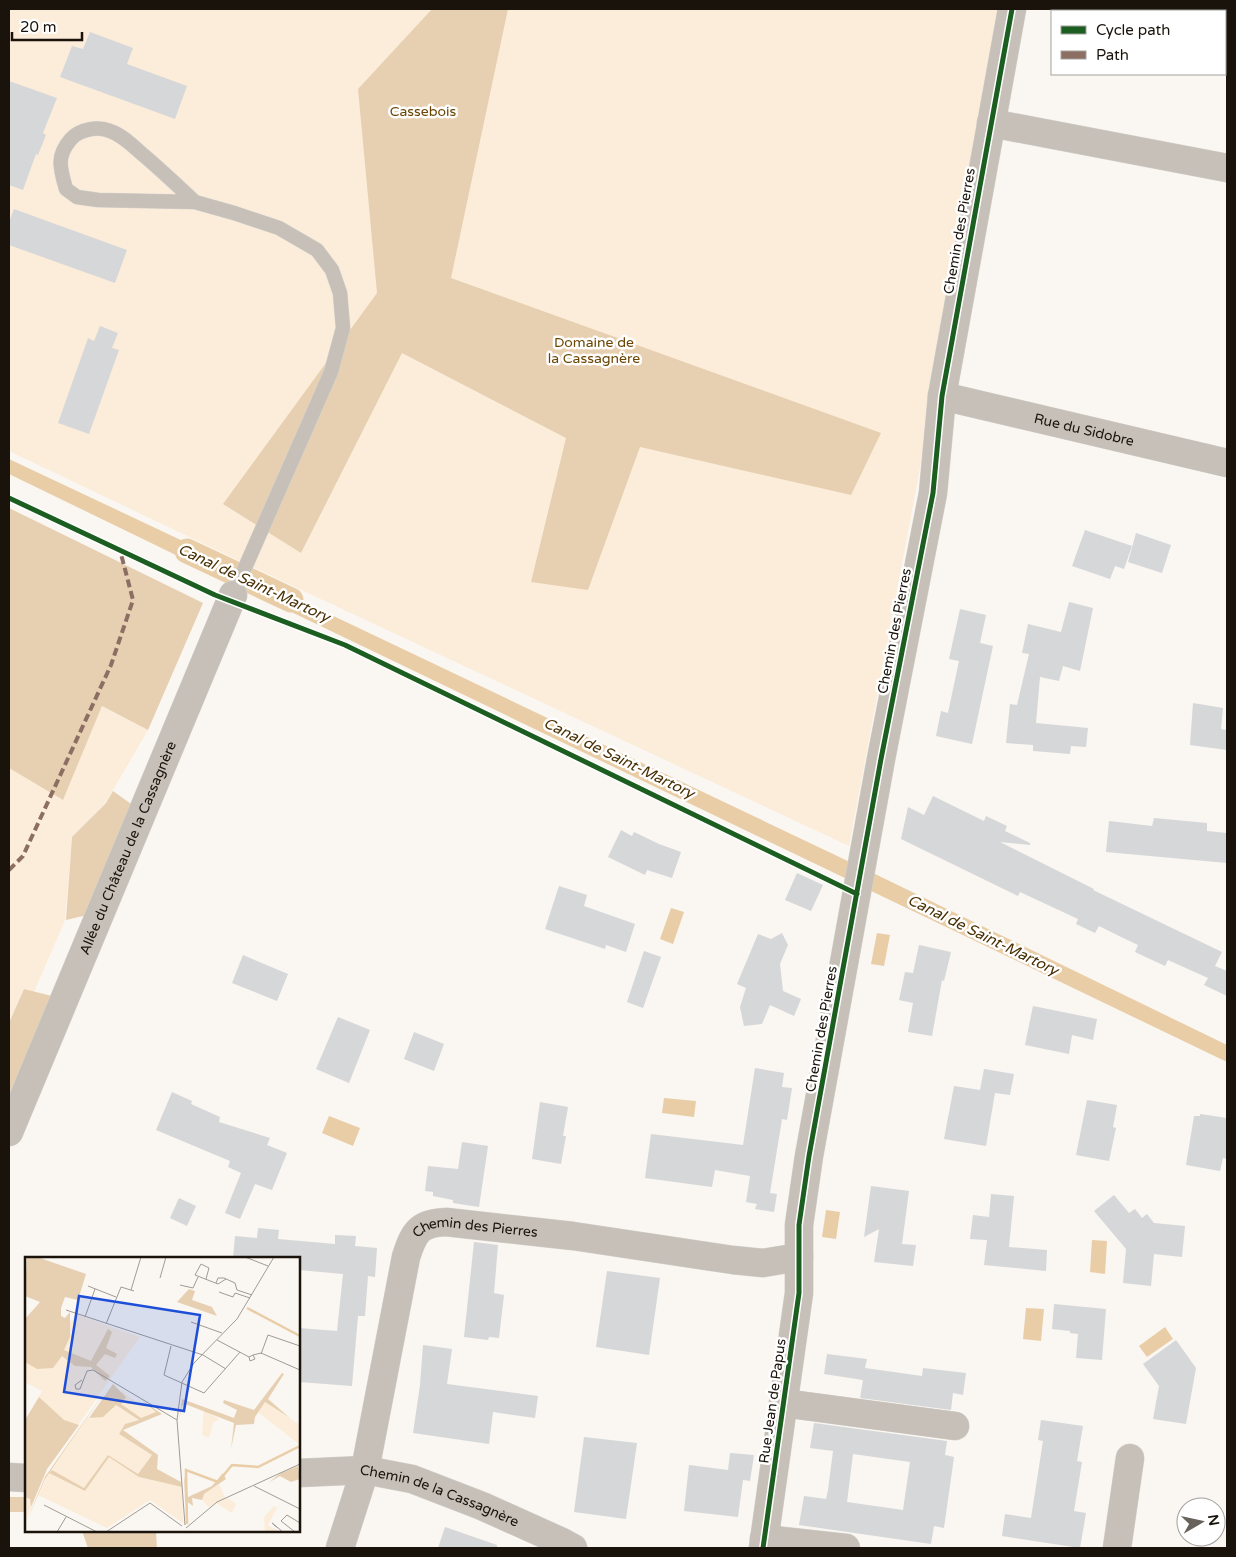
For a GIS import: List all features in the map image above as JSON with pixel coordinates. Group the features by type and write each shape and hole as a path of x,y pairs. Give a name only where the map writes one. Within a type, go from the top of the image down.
{"street":[{"name":"Chemin des Pierres","path":"365,1470 406,1257 411,1240 422,1227 432,1223 446,1222 573,1236 763,1263 799,1257 799,1225 809,1156 883,749 933,493 942,396 1012,9"},
{"path":"991,123 1227,168"},
{"name":"Rue du Sidobre","path":"942,396 1227,463"},
{"name":"Allée du Château de la Cassagnère","path":"9,1132 233,594"},
{"name":"Rue Jean de Papus","path":"764,1543 799,1293 799,1257"},
{"path":"783,1403 955,1426"},
{"path":"1116,1548 1130,1458"},
{"path":"340,1548 365,1470"},
{"name":"Chemin de la Cassagnère","path":"300,1473 365,1470 412,1479 482,1506 573,1548"},
{"path":"9,1477 25,1478"},
{"path":"764,1543 846,1548"}],"lane":[{"path":"88,129 109,130 129,142 195,202 98,200 78,197 66,188 60,167 62,149 74,136 88,129"},
{"name":"Allée du Château de la Cassagnère","path":"195,202 279,228 317,250 332,270 340,293 343,328 331,372 233,594"}],"green space":[{"name":"Domaine de la Cassagnère","path":"9,9 1003,9 937,377 849,846 9,451"},
{"name":"Cassebois","path":"432,9 508,9 451,278 881,433 851,495 640,447 588,590 531,582 566,438 402,353 301,553 223,504 377,293 358,89"},
{"path":"9,508 203,603 148,730 102,706 63,800 9,768"},
{"path":"102,706 148,730 106,802 72,837 65,920 34,992 24,989 9,1023 9,768 63,800"},
{"path":"113,791 134,806 96,913 66,920 72,837 106,803"},
{"path":"24,989 52,996 9,1094 9,1023"},
{"path":"9,1497 25,1497 25,1512 9,1512"},
{"path":"82,1532 156,1532 157,1548 88,1548"}],"water":[{"path":"9,459 221,559 215,574 9,474"},
{"path":"262,582 852,863 849,880 258,596"},
{"path":"871,872 1227,1045 1227,1062 867,889"},
{"path":"671,908 684,912 673,944 660,939"},
{"path":"877,933 890,935 884,966 871,964"},
{"path":"664,1098 696,1101 694,1117 662,1113"},
{"path":"329,1116 360,1128 353,1146 322,1133"},
{"path":"826,1210 840,1212 836,1239 822,1237"},
{"path":"1092,1240 1107,1241 1105,1274 1090,1272"},
{"path":"1026,1308 1044,1309 1041,1341 1023,1339"},
{"path":"1165,1327 1173,1339 1147,1357 1139,1346"}],"building":[{"path":"90,32 133,48 127,64 187,86 175,119 60,77 72,46 83,49"},
{"path":"9,81 57,98 43,133 46,135 38,155 36,154 23,190 9,185"},
{"path":"14,209 127,250 115,283 9,245 9,222"},
{"path":"100,326 118,333 112,348 119,350 89,434 58,423 88,338 94,341"},
{"path":"1085,530 1132,546 1124,569 1115,566 1110,579 1072,566"},
{"path":"1136,533 1171,545 1162,573 1128,562"},
{"path":"1069,602 1093,608 1080,671 1063,666 1059,681 1040,677 1036,723 1088,728 1086,747 1071,746 1070,754 1033,751 1033,745 1006,743 1010,704 1017,705 1029,654 1022,653 1028,624 1061,632"},
{"path":"960,609 986,615 980,643 993,646 972,744 936,736 941,711 948,713 959,661 949,659"},
{"path":"1193,703 1223,708 1221,729 1227,730 1227,750 1190,745"},
{"path":"933,796 984,821 986,816 1007,826 1005,831 1030,843 1030,845 1000,842 1093,890 1222,952 1215,966 1227,971 1227,996 1204,985 1208,978 1168,960 1165,966 1135,952 1138,945 1099,926 1095,933 1076,924 1078,919 1020,892 1018,896 901,839 908,807 924,815"},
{"path":"1154,818 1207,823 1207,831 1227,833 1227,863 1106,852 1109,821 1152,826"},
{"path":"621,830 632,836 634,832 681,852 672,878 647,870 645,875 608,857"},
{"path":"797,873 823,885 811,911 785,900"},
{"path":"559,886 587,895 584,906 635,924 626,952 606,945 605,949 545,929"},
{"path":"782,933 788,945 780,964 783,991 801,999 794,1016 770,1005 762,1024 744,1026 740,1007 746,988 737,984 758,934 771,939"},
{"path":"919,945 951,952 944,981 942,980 932,1036 908,1032 913,1003 899,1000 905,972 913,973"},
{"path":"644,951 661,957 643,1008 627,1002"},
{"path":"243,955 288,974 277,1001 232,983"},
{"path":"1033,1006 1097,1019 1093,1040 1072,1035 1069,1054 1025,1045"},
{"path":"338,1017 370,1030 349,1083 316,1069"},
{"path":"414,1032 444,1044 434,1071 404,1059"},
{"path":"755,1068 784,1073 782,1087 792,1088 787,1120 782,1119 770,1193 777,1194 774,1212 755,1209 757,1204 746,1202 750,1176 715,1170 712,1187 645,1178 651,1134 743,1145"},
{"path":"984,1069 1014,1074 1010,1095 995,1093 986,1146 944,1139 954,1086 980,1090"},
{"path":"172,1092 192,1101 191,1104 220,1117 219,1122 270,1138 267,1145 287,1153 272,1190 255,1184 240,1219 225,1213 241,1173 228,1167 230,1161 156,1130"},
{"path":"1087,1100 1117,1105 1113,1127 1116,1128 1109,1161 1076,1155"},
{"path":"540,1102 568,1107 563,1136 566,1136 561,1164 532,1159"},
{"path":"1200,1114 1227,1118 1227,1159 1223,1158 1220,1171 1186,1165 1194,1116 1200,1116"},
{"path":"462,1142 488,1146 479,1207 453,1203 453,1200 433,1196 433,1192 425,1191 428,1166 458,1169"},
{"path":"871,1186 909,1191 902,1244 916,1245 913,1266 874,1262 879,1229 864,1237"},
{"path":"991,1194 1014,1196 1009,1247 1047,1250 1046,1271 984,1265 987,1240 970,1239 973,1215 989,1217"},
{"path":"1114,1195 1129,1213 1135,1209 1142,1218 1147,1214 1154,1223 1185,1226 1182,1257 1154,1254 1151,1286 1123,1283 1126,1249 1094,1211"},
{"path":"179,1198 196,1206 187,1226 170,1218"},
{"path":"258,1228 279,1230 278,1239 335,1244 335,1235 356,1236 355,1246 377,1248 375,1277 368,1276 365,1316 358,1316 352,1386 300,1382 300,1328 337,1331 343,1274 300,1270 300,1257 233,1257 235,1236 257,1238"},
{"path":"474,1242 498,1245 494,1293 504,1295 499,1338 489,1337 488,1340 464,1337"},
{"path":"607,1271 660,1278 649,1355 596,1347"},
{"path":"1054,1304 1106,1309 1102,1360 1076,1358 1078,1334 1052,1329"},
{"path":"1176,1340 1196,1368 1186,1424 1153,1419 1159,1386 1143,1364"},
{"path":"423,1345 452,1349 447,1384 538,1396 535,1418 493,1412 489,1444 413,1433 420,1385"},
{"path":"827,1354 867,1359 865,1368 922,1376 923,1368 966,1373 963,1395 953,1393 951,1410 860,1398 863,1380 824,1374"},
{"path":"1041,1420 1083,1426 1077,1461 1082,1462 1074,1511 1086,1513 1080,1548 1002,1536 1005,1514 1031,1518 1043,1441 1038,1440"},
{"path":"814,1423 947,1441 945,1455 954,1457 944,1528 934,1526 931,1544 799,1525 804,1496 826,1499 828,1490 833,1451 810,1448","holes":["853,1454 910,1462 903,1510 847,1502"]},
{"path":"584,1437 637,1443 626,1519 574,1512"},
{"path":"730,1453 754,1455 750,1481 743,1480 738,1517 684,1511 689,1465 728,1470"},
{"path":"445,1527 497,1545 497,1548 438,1548"}],"waterway":[{"name":"Canal de Saint-Martory","path":"187,551 291,600"}],"marked path":[{"path":"9,870 23,856 111,665 133,600 120,550"}],"cycle path":[{"path":"763,1548 799,1293 799,1225 809,1156 881,759 933,493 942,396 1012,9"},
{"path":"9,498 215,595 345,645 857,894"}]}
